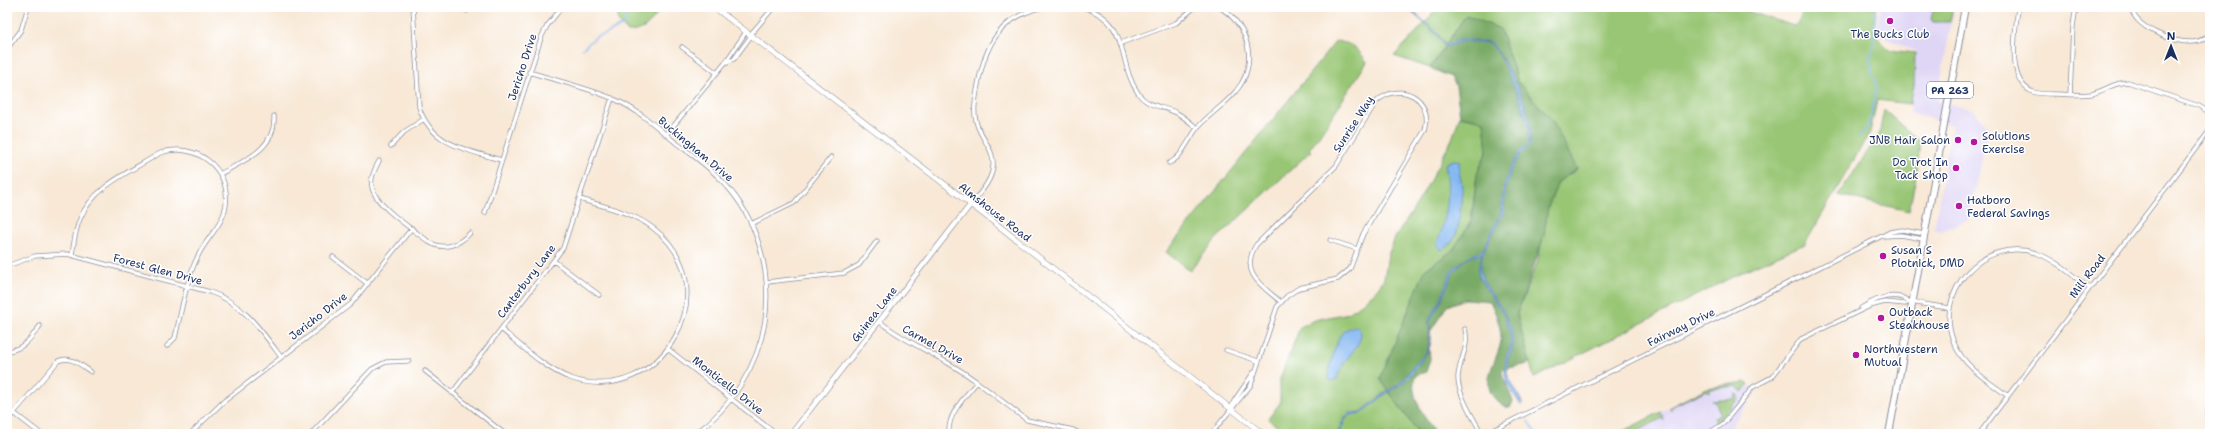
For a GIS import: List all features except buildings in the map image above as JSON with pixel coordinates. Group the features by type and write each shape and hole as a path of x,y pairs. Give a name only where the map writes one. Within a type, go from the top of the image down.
{"highway":[{"name":"PA 263","path":"1889,434 1911,302 1965,7"}],"main road":[{"name":"Almshouse Road","path":"714,7 971,204 1263,434"}],"street":[{"path":"7,49 24,24 28,7"},
{"path":"413,7 419,107 424,119 431,130 446,142 470,152 502,160"},
{"path":"459,7 467,11"},
{"name":"Jericho Drive","path":"485,213 529,72 544,31 562,7"},
{"path":"666,134 725,63 729,55 774,7"},
{"path":"971,204 988,181 993,168 992,156 979,132 975,113 984,54 994,37 1006,25 1022,14 1043,7"},
{"path":"1083,7 1095,12 1106,20 1115,30 1121,43 1133,84 1139,95 1151,104 1178,114 1197,128"},
{"path":"1121,43 1176,23 1195,7"},
{"path":"1169,163 1176,158 1197,128 1236,91 1247,67 1248,47 1243,31 1234,18 1219,7"},
{"path":"2018,7 2015,64 2020,81 2035,92 2070,95 2095,93 2118,83 2132,82 2199,106 2210,113"},
{"path":"2070,95 2073,26 2076,7"},
{"path":"2131,7 2134,16 2144,27 2179,40 2196,42 2210,34"},
{"path":"725,63 734,59 749,34"},
{"path":"682,46 717,73"},
{"name":"Buckingham Drive","path":"529,72 612,98 644,118 666,134 724,182 744,210 751,224 763,257 767,282 766,315 759,346 745,379 715,418 695,434"},
{"name":"Sunrise Way","path":"1211,434 1231,409 1234,401 1254,372 1273,314 1281,302 1299,288 1332,281 1343,276 1353,264 1363,234 1425,130 1427,121 1425,109 1419,101 1406,93 1391,92 1376,102 1336,166 1253,250 1250,264 1255,279 1281,302"},
{"name":"Canterbury Lane","path":"452,393 554,261 566,241 612,98"},
{"path":"220,174 263,148 274,130 274,116"},
{"path":"391,146 404,132 424,119"},
{"name":"Mill Road","path":"1979,434 2210,130"},
{"path":"72,255 80,219 93,197 106,186 160,153 177,150 197,153 211,162 220,174 226,192 224,212 220,222 197,256 175,338 167,346"},
{"path":"751,224 794,203 831,156"},
{"path":"379,161 372,177 373,192 383,206 433,244 443,246 458,244 470,233"},
{"path":"501,329 556,371 571,378 591,382 612,382 631,377 650,367 668,349 681,326 686,303 684,277 673,250 658,232 639,219 580,199"},
{"name":"Guinea Lane","path":"791,434 971,204"},
{"name":"Jericho Drive","path":"190,434 223,402 350,304 368,284 412,228"},
{"name":"Fairway Drive","path":"1485,434 1890,232 1899,230 1924,236"},
{"path":"1330,240 1357,249"},
{"path":"767,282 844,273 859,265 877,241"},
{"path":"2008,396 1972,368 1960,354 1951,333 1949,308 1957,285 1972,266 1986,257 2010,250 2031,252 2048,258 2089,288"},
{"name":"Forest Glen Drive","path":"7,266 35,256 53,254 72,255 220,296 238,306 256,323 281,357"},
{"path":"333,257 368,284"},
{"path":"554,261 599,295"},
{"path":"1707,434 1723,424 1753,387 1772,376 1801,339 1857,311 1885,302 1905,304 1911,302 1949,308"},
{"name":"Carmel Drive","path":"880,322 906,341 952,364 1027,420 1073,430 1081,434"},
{"path":"7,351 14,350 26,343 40,326"},
{"path":"1465,329 1467,340 1458,382 1461,394 1482,434"},
{"name":"Monticello Drive","path":"668,349 776,434"},
{"path":"1226,350 1258,361"},
{"path":"7,421 58,362 63,359 78,363 91,372"},
{"path":"312,434 372,369 386,362 409,361"},
{"path":"425,371 505,434"},
{"path":"949,434 949,423 952,414 977,382"},
{"path":"2210,402 2208,414 2210,432"},
{"path":"14,413 41,434"},
{"path":"194,430 197,434"}],"shaded area":[{"path":"1881,7 1954,7 1937,101 1974,110 1989,128 1969,219 1942,231 1934,229 1952,125 1909,113 1916,51 1877,35"},
{"path":"1745,382 1756,392 1726,434 1617,434 1707,388"}],"green space":[{"path":"623,7 660,8 651,22 643,28 634,32 628,32 618,21 618,15"},
{"name":"The Bucks Club","path":"1437,7 1734,7 1794,26 1807,7 1877,7 1875,20 1876,36 1890,50 1915,53 1914,85 1910,104 1877,100 1870,132 1805,244 1754,266 1534,378 1517,314 1538,260 1548,207 1558,182 1577,169 1518,82 1500,29 1466,15 1430,68 1394,56 1426,22"},
{"path":"1934,7 1953,7 1950,22 1933,22 1931,19"},
{"path":"1466,15 1500,29 1518,82 1552,120 1577,169 1558,182 1548,207 1544,236 1517,314 1530,363 1502,370 1502,375 1513,401 1510,408 1503,406 1497,401 1491,394 1489,386 1491,371 1501,340 1499,324 1494,310 1490,301 1465,299 1447,306 1428,335 1430,359 1426,372 1416,375 1414,390 1423,414 1436,434 1419,434 1380,379 1425,270 1453,250 1472,221 1477,174 1487,151 1484,121 1460,116 1456,86 1451,77 1430,68"},
{"path":"1336,41 1347,43 1354,47 1367,62 1309,149 1311,151 1216,239 1190,271 1166,252"},
{"path":"1884,110 1920,142 1917,172 1909,211 1838,195 1879,135"},
{"path":"1460,116 1484,121 1487,151 1477,174 1471,221 1453,250 1425,270 1380,379 1419,434 1287,434 1268,419 1280,403 1280,379 1300,327 1314,320 1349,313 1374,293 1384,279 1388,255 1396,236 1418,203 1452,139"},
{"path":"1745,382 1749,385 1742,392 1737,386 1710,389 1710,392 1706,390 1671,407 1671,411 1668,408 1707,388"},
{"path":"1735,394 1738,395 1738,399 1716,424 1714,418 1721,415 1715,401 1712,401 1734,399"},
{"path":"1661,412 1664,421 1662,418 1633,434 1617,434"}],"water":[{"path":"1406,7 1408,7 1437,33 1445,45 1463,39 1491,42 1505,63 1525,106 1531,133 1530,144 1520,155 1511,170 1506,187 1503,213 1483,253 1480,269 1483,281 1504,312 1512,331 1513,347 1508,358 1507,374 1523,404 1521,405 1507,384 1505,374 1506,357 1511,346 1510,331 1503,313 1479,278 1478,269 1482,253 1465,260 1453,272 1442,300 1430,321 1431,343 1428,351 1413,372 1400,385 1387,393 1362,413 1351,415 1346,418 1340,432 1337,434 1345,417 1350,413 1361,412 1386,392 1399,384 1427,351 1430,343 1429,320 1441,299 1451,271 1465,259 1483,250 1501,212 1504,186 1509,170 1519,153 1529,143 1529,127 1519,97 1500,56 1490,43 1463,41 1445,47 1436,34"},
{"path":"1454,160 1460,161 1459,171 1462,188 1459,222 1452,242 1441,250 1437,243 1446,214 1448,194 1445,164"},
{"path":"1356,326 1360,330 1361,335 1358,344 1342,366 1337,379 1330,381 1329,372 1340,336 1345,330"}],"waterway":[{"path":"582,49 597,36 606,34 625,24 626,7"},
{"path":"1859,137 1869,125 1877,86 1871,69 1870,59 1873,49 1876,7"},
{"path":"1528,421 1536,434"}],"place":[{"name":"The Bucks Club","path":"1890,21"},
{"name":"JNB Hair Salon","path":"1958,140"},
{"name":"Solutions Exercise","path":"1974,142"},
{"name":"Do Trot In Tack Shop","path":"1956,168"},
{"name":"Hatboro Federal Savings","path":"1959,206"},
{"name":"Susan S Plotnick, DMD","path":"1883,256"},
{"name":"Outback Steakhouse","path":"1881,318"},
{"name":"Northwestern Mutual","path":"1856,355"}]}
